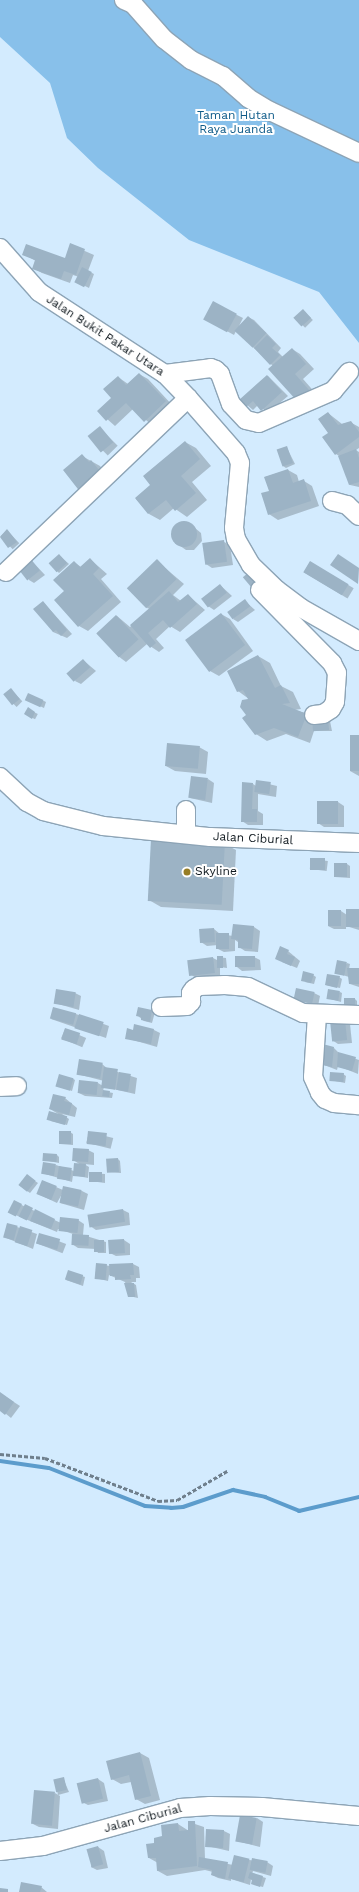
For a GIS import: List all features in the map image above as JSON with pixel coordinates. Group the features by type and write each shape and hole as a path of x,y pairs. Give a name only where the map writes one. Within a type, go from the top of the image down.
{"street":[{"path":"124,0 133,4 164,39 191,60 223,76 248,98 270,111 359,153"},
{"name":"Jalan Bukit Pakar Utara","path":"0,248 39,292 165,374 188,398 236,453 240,463 234,507 236,539 251,565 272,586 334,628 359,641"},
{"path":"165,374 211,368 216,370 220,374 231,404 246,420 259,423 333,391 350,372"},
{"path":"6,572 188,398"},
{"path":"332,501 347,505 359,516"},
{"path":"272,586 260,587 260,591 332,663 337,673 335,702 323,714 314,715"},
{"name":"Jalan Ciburial","path":"0,777 27,802 43,811 103,826 357,849"},
{"path":"186,810 186,834"},
{"path":"161,1006 187,1006 191,1002 191,993 199,986 225,985 248,987 303,1012 317,1015 359,1015"},
{"path":"317,1015 313,1077 320,1093 326,1099 334,1103 359,1105"},
{"name":"Jalan Ciburial","path":"0,1852 43,1846 180,1808 210,1806 262,1807 359,1816"}],"path":[{"path":"0,1454 44,1458 158,1501 177,1500 227,1471"}],"green space":[{"name":"Taman Hutan Raya Juanda","path":"0,0 359,0 359,343 319,292 189,240 98,168 67,138 50,83 0,37"}],"building":[{"path":"70,243 85,249 76,275 64,271 61,279 32,269 35,260 22,255 26,244 65,258"},
{"path":"82,267 92,272 84,287 74,282"},
{"path":"213,301 237,314 227,332 203,320"},
{"path":"303,309 311,318 301,327 293,318"},
{"path":"248,316 266,333 253,348 234,331"},
{"path":"267,335 276,344 272,348 280,355 270,365 254,348"},
{"path":"292,348 306,364 295,374 309,390 297,401 268,369"},
{"path":"139,373 166,401 144,422 126,403 106,421 97,411 111,398 103,389 118,376 126,385"},
{"path":"267,375 282,392 261,411 253,401 246,407 239,400"},
{"path":"328,412 338,425 351,421 359,432 359,437 335,455 322,437 328,433 318,419"},
{"path":"100,426 113,442 101,452 88,436"},
{"path":"185,441 200,459 181,476 196,493 175,511 166,500 148,514 135,498 150,485 143,476"},
{"path":"287,446 293,463 282,467 277,450"},
{"path":"356,449 359,458 359,482 349,485 338,456"},
{"path":"82,454 89,462 91,460 103,475 81,493 63,470"},
{"path":"288,469 293,483 304,479 311,501 268,515 261,493 269,491 264,477"},
{"path":"184,521 193,525 197,534 193,543 184,547 175,543 171,534 175,525"},
{"path":"7,529 17,542 8,548 0,537"},
{"path":"224,540 227,562 205,565 202,543"},
{"path":"59,554 67,563 57,572 49,563"},
{"path":"338,554 359,568 358,584 330,565"},
{"path":"30,558 40,571 27,580 17,568"},
{"path":"90,558 99,568 93,574 113,596 78,627 54,600 64,591 53,580 74,561 80,567"},
{"path":"157,559 176,579 146,608 127,588"},
{"path":"310,561 349,584 342,595 303,572"},
{"path":"249,572 259,584 253,589 243,577"},
{"path":"220,584 227,593 208,607 201,599"},
{"path":"169,591 178,602 188,594 197,604 170,628 163,620 148,633 156,643 150,648 130,625"},
{"path":"245,599 250,606 232,619 227,612"},
{"path":"43,601 67,630 61,636 56,630 53,632 33,609"},
{"path":"221,613 245,645 209,672 185,640"},
{"path":"116,615 139,639 119,658 96,633"},
{"path":"258,655 275,688 281,685 290,703 282,704 307,714 298,737 274,728 255,735 242,718 246,715 240,707 242,700 248,699 243,690 237,692 227,671"},
{"path":"83,659 90,667 74,682 66,673"},
{"path":"11,688 20,699 12,705 3,694"},
{"path":"28,693 44,700 40,707 25,700"},
{"path":"28,707 35,712 32,719 24,714"},
{"path":"328,718 329,730 313,731 312,719"},
{"path":"350,735 359,735 359,771 350,771"},
{"path":"167,743 200,746 198,769 165,766"},
{"path":"191,776 208,778 205,800 188,798"},
{"path":"256,780 271,782 269,794 254,792"},
{"path":"242,782 253,783 252,809 257,809 257,822 241,822"},
{"path":"317,801 338,801 338,824 317,824"},
{"name":"Skyline","path":"151,839 225,843 222,905 148,901"},
{"path":"310,858 325,858 325,870 310,870"},
{"path":"334,863 347,863 347,877 334,877"},
{"path":"346,909 359,909 359,927 346,927"},
{"path":"328,910 341,910 341,926 328,926"},
{"path":"233,924 254,926 252,949 238,948 238,940 231,939"},
{"path":"214,928 215,942 200,943 199,929"},
{"path":"216,933 229,933 229,949 216,949"},
{"path":"280,946 289,950 287,954 295,957 291,966 275,959"},
{"path":"217,956 223,956 223,968 217,968"},
{"path":"235,956 255,956 255,967 235,967"},
{"path":"213,957 215,973 189,976 187,960"},
{"path":"337,960 347,962 344,976 334,974"},
{"path":"347,968 359,968 359,984 349,984"},
{"path":"303,971 314,974 311,983 301,981"},
{"path":"327,974 340,976 337,988 325,985"},
{"path":"296,988 315,992 312,1004 294,1000"},
{"path":"56,989 76,992 73,1007 54,1004"},
{"path":"328,989 340,991 338,1001 326,999"},
{"path":"344,998 355,998 355,1011 344,1011"},
{"path":"53,1007 76,1013 73,1025 50,1019"},
{"path":"138,1007 152,1010 150,1022 141,1020 141,1017 136,1016"},
{"path":"79,1014 104,1022 99,1036 74,1028"},
{"path":"345,1020 347,1040 332,1041 330,1022"},
{"path":"134,1024 154,1029 151,1044 125,1039 127,1028 133,1030"},
{"path":"65,1028 80,1033 77,1044 61,1039"},
{"path":"319,1043 334,1047 332,1067 317,1064"},
{"path":"338,1052 356,1057 352,1071 337,1067"},
{"path":"79,1059 103,1063 100,1079 76,1075"},
{"path":"104,1067 118,1069 115,1090 101,1088"},
{"path":"119,1072 131,1074 128,1092 116,1090"},
{"path":"330,1072 344,1073 343,1082 329,1081"},
{"path":"59,1074 73,1078 70,1091 55,1086"},
{"path":"79,1080 98,1082 97,1095 78,1093"},
{"path":"103,1090 110,1091 109,1097 102,1096"},
{"path":"53,1094 66,1097 64,1101 72,1103 69,1115 49,1109"},
{"path":"49,1111 67,1116 65,1125 47,1120"},
{"path":"59,1131 71,1131 71,1144 59,1144"},
{"path":"88,1131 107,1133 106,1146 87,1144"},
{"path":"73,1148 89,1149 88,1162 72,1161"},
{"path":"43,1153 57,1154 56,1162 42,1161"},
{"path":"118,1158 119,1172 107,1173 106,1159"},
{"path":"43,1162 56,1164 54,1176 41,1174"},
{"path":"74,1163 86,1164 85,1177 73,1176"},
{"path":"59,1166 72,1168 70,1181 57,1179"},
{"path":"89,1172 102,1172 102,1182 89,1182"},
{"path":"27,1174 36,1181 27,1192 18,1185"},
{"path":"42,1180 57,1186 51,1200 36,1194"},
{"path":"63,1186 82,1190 78,1207 59,1203"},
{"path":"14,1200 22,1204 16,1217 8,1212"},
{"path":"25,1204 33,1208 27,1221 19,1216"},
{"path":"35,1209 55,1219 51,1229 30,1221"},
{"path":"123,1209 125,1222 89,1227 87,1215"},
{"path":"60,1217 79,1219 77,1233 59,1231"},
{"path":"7,1223 18,1226 14,1240 3,1237"},
{"path":"20,1226 32,1230 27,1246 15,1242"},
{"path":"39,1233 60,1239 57,1250 36,1244"},
{"path":"72,1234 89,1235 88,1246 71,1245"},
{"path":"124,1239 125,1253 109,1254 108,1240"},
{"path":"94,1240 104,1240 104,1252 94,1252"},
{"path":"96,1263 107,1264 106,1280 95,1279"},
{"path":"133,1263 134,1275 130,1275 131,1279 115,1280 115,1276 110,1276 109,1264"},
{"path":"68,1270 83,1275 80,1284 65,1280"},
{"path":"124,1283 134,1283 135,1297 128,1297"},
{"path":"0,1392 14,1402 5,1415 0,1411"},
{"path":"140,1752 151,1796 135,1800 129,1775 111,1780 106,1761"},
{"path":"64,1777 67,1790 56,1792 53,1779"},
{"path":"98,1778 103,1798 82,1804 77,1783"},
{"path":"34,1790 55,1792 52,1826 31,1824"},
{"path":"240,1815 257,1818 252,1845 235,1842"},
{"path":"188,1821 195,1821 197,1866 157,1871 156,1858 148,1858 146,1844 154,1843 154,1838 162,1836 161,1825 178,1823 179,1831 188,1830"},
{"path":"206,1829 224,1830 223,1848 205,1847"},
{"path":"98,1846 103,1864 92,1868 86,1849"},
{"path":"234,1855 250,1859 244,1882 228,1878"},
{"path":"199,1857 228,1862 225,1879 211,1875 212,1870 198,1867"},
{"path":"252,1858 268,1861 265,1873 250,1870"},
{"path":"250,1872 263,1876 260,1887 251,1884 252,1880 248,1878"},
{"path":"21,1882 42,1886 40,1892 19,1892"},
{"path":"0,1888 8,1889 8,1892 0,1892"}],"waterway":[{"path":"0,1461 49,1468 145,1506 171,1508 183,1507 233,1490 265,1497 299,1511 359,1497"}],"place":[{"name":"Skyline","path":"187,872"}]}
